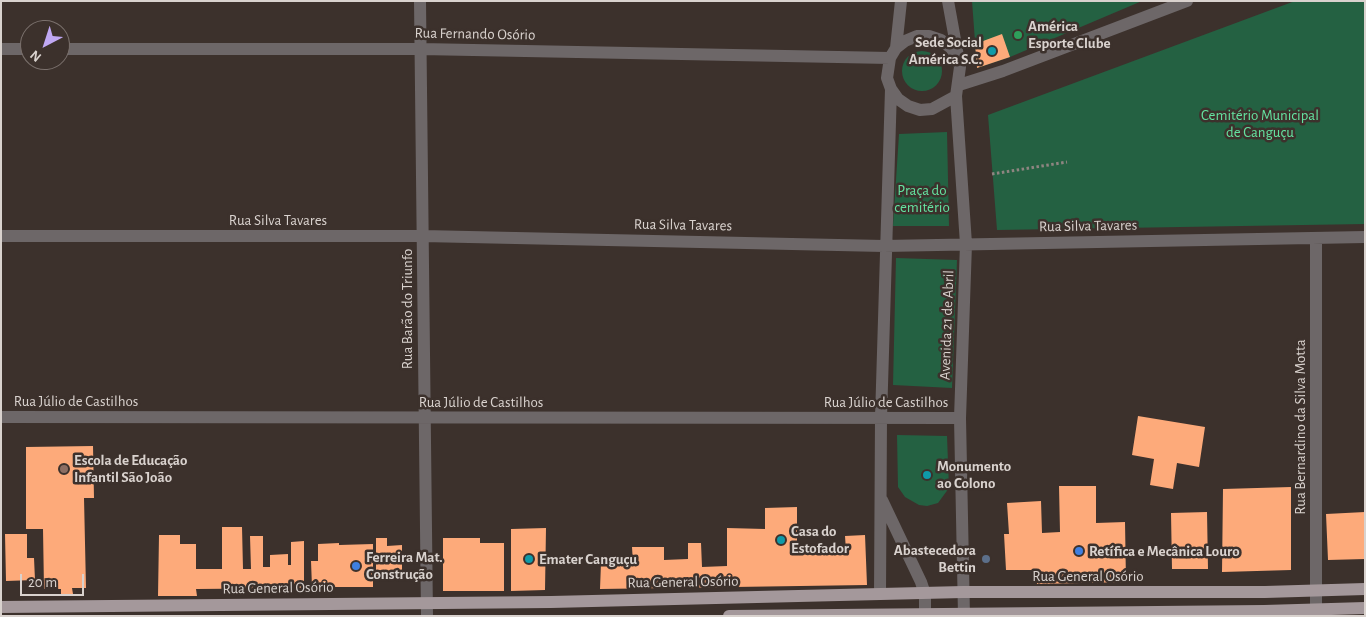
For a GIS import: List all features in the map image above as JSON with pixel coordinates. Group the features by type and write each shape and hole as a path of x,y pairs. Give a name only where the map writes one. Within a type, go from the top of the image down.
{"main road":[{"name":"Rua General Osório","path":"1,607 427,609 963,592 1265,592 1365,590"},
{"path":"729,616 1316,612 1365,608"}],"street":[{"name":"Rua Barão do Triunfo","path":"420,1 427,609"},
{"path":"901,1 887,78 891,89 898,99 908,106 920,110 932,109 957,90 1003,71 1187,1"},
{"path":"948,1 960,76 957,90"},
{"path":"893,53 905,41 917,36 930,36 941,40 951,48 958,58"},
{"path":"1,49 20,49"},
{"name":"Rua Fernando Osório","path":"70,49 420,49 893,53"},
{"path":"880,594 880,418 884,246 891,89"},
{"name":"Avenida 21 de Abril","path":"957,90 966,244 960,418 964,614"},
{"name":"Rua Silva Tavares","path":"1,236 422,236 884,246 1365,237"},
{"name":"Rua Bernardino da Silva Motta","path":"1316,239 1316,612"},
{"name":"Rua Júlio de Castilhos","path":"1,417 960,418"},
{"path":"880,497 925,594 925,615"}],"path":[{"path":"992,174 1067,162"}],"green space":[{"name":"América Esporte Clube","path":"972,1 1142,1 1010,57 977,68"},
{"name":"Cemitério Municipal de Canguçu","path":"1295,1 1365,1 1365,224 997,230 988,115"},
{"path":"922,51 933,54 939,60 942,71 939,82 933,88 922,91 911,88 905,82 902,71 905,60 911,54"},
{"name":"Praça do cemitério","path":"947,132 949,226 893,226 899,134"},
{"path":"896,258 957,260 952,388 893,385"},
{"path":"897,435 947,436 949,488 938,503 927,506 919,505 905,497 898,487"}],"building":[{"name":"Sede Social América S.C.","path":"1002,34 1010,57 977,68 975,44"},
{"path":"1138,416 1205,427 1199,467 1177,463 1173,489 1150,485 1154,459 1132,455"},
{"path":"93,446 94,498 84,498 86,588 72,588 73,594 61,595 61,589 44,589 43,529 26,529 26,447"},
{"path":"1059,486 1096,486 1096,523 1125,522 1126,582 1037,584 1036,570 1006,570 1004,534 1009,534 1007,503 1041,501 1042,533 1060,532"},
{"path":"1291,487 1291,570 1222,572 1223,489"},
{"path":"797,507 797,552 846,551 845,536 865,535 867,585 600,589 601,563 633,563 632,547 664,547 664,560 688,559 688,543 701,543 702,567 727,566 727,528 765,529 765,508"},
{"path":"1207,512 1208,569 1172,569 1171,513"},
{"path":"1365,512 1365,559 1328,560 1326,514"},
{"path":"222,527 242,527 243,569 251,569 250,536 263,536 263,567 270,567 270,555 288,554 288,565 291,565 291,542 304,541 304,588 196,589 197,596 158,596 159,535 180,535 180,544 196,544 196,569 222,569"},
{"name":"Emater Canguçu","path":"546,528 545,590 511,591 511,529"},
{"path":"5,534 27,534 27,558 34,558 35,580 6,581"},
{"path":"376,538 387,538 387,546 402,545 402,575 376,576"},
{"path":"443,538 480,538 480,543 504,543 504,591 443,591"},
{"path":"339,543 339,545 373,544 373,587 312,587 311,561 318,561 318,544"}],"place":[{"name":"América Esporte Clube","path":"1018,35"},
{"name":"Sede Social América S.C.","path":"992,51"},
{"name":"Escola de Educação Infantil São João","path":"64,469"},
{"name":"Monumento ao Colono","path":"927,475"},
{"name":"Casa do Estofador","path":"781,540"},
{"name":"Retífica e Mecânica Louro","path":"1079,551"},
{"name":"Emater Canguçu","path":"529,559"},
{"name":"Abastecedora Bettin","path":"986,559"},
{"name":"Ferreira Mat. Construção","path":"356,566"}]}
